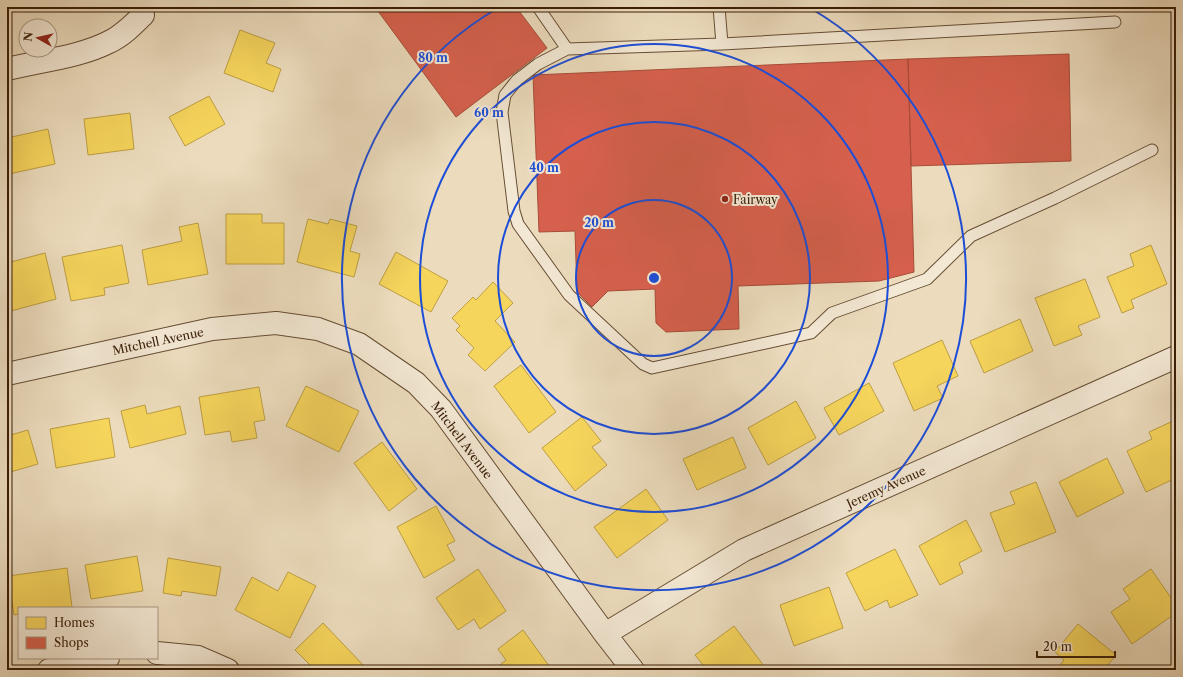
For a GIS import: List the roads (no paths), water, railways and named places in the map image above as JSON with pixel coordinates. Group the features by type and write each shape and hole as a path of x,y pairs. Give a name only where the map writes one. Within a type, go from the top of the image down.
{"street":[{"path":"7,68 89,51 110,42 128,30 143,15"},
{"name":"Mitchell Avenue","path":"7,374 212,329 276,323 318,329 359,344 416,383 441,409 605,634 633,670"},
{"name":"Jeremy Avenue","path":"605,634 744,550 1176,357"},
{"path":"158,653 198,657 228,670"},
{"path":"49,670 103,659"}],"lane":[{"path":"538,7 567,49"},
{"path":"719,7 722,44"},
{"path":"1115,22 722,44 567,49 538,64 517,80 505,95 502,112 514,211 518,224 569,295 643,364 652,368 811,333 832,313 927,279 970,236 1054,198 1152,150"}],"place":[{"name":"Fairway","path":"725,199"}]}
